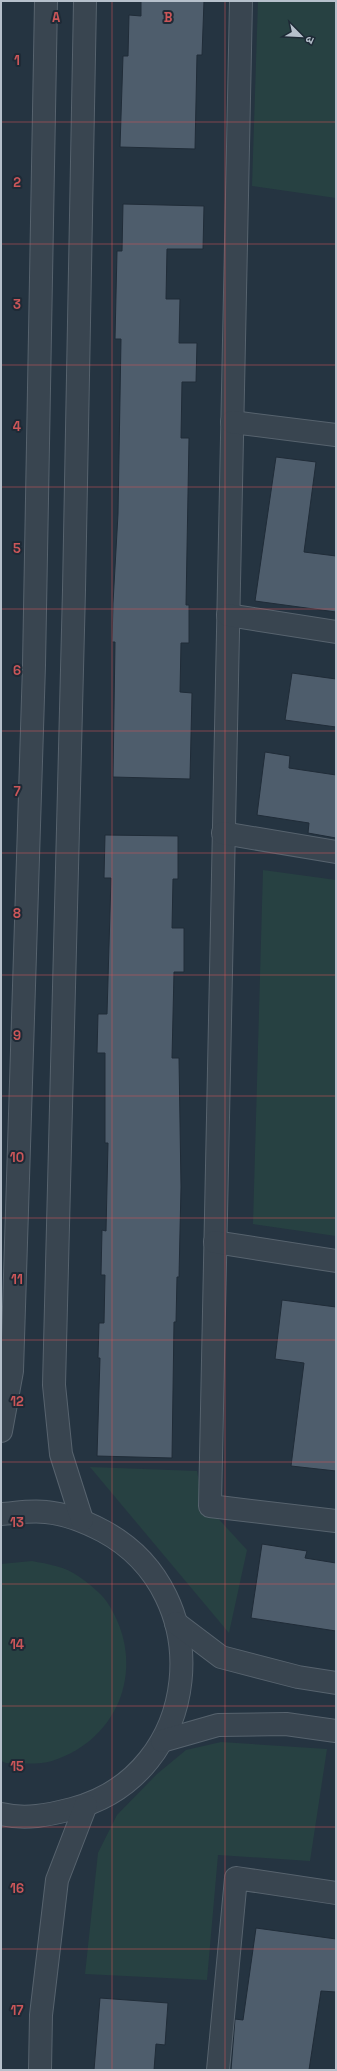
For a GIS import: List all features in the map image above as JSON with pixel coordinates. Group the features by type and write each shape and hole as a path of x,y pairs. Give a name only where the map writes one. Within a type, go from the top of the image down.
{"street":[{"path":"1,1432 12,1371 14,1323 34,657 46,1"},
{"path":"82,1520 61,1454 54,1385 74,590 85,1"},
{"path":"241,1 210,1506 336,1521"},
{"path":"232,422 336,435"},
{"path":"228,615 336,632"},
{"path":"223,833 336,852"},
{"path":"215,1242 336,1261"},
{"path":"1,1514 45,1512 82,1520 122,1541 139,1556 155,1575 166,1594 172,1608 182,1649 180,1689 174,1713 162,1741 134,1776 115,1790 86,1805 42,1816 24,1817 1,1814"},
{"path":"176,1623 221,1657 298,1677 336,1683"},
{"path":"162,1741 218,1725 286,1724 336,1731"},
{"path":"40,2070 42,2015 57,1880 86,1805"},
{"path":"218,2070 236,1878 336,1893"}],"green space":[{"path":"258,1 336,1 336,198 252,186"},
{"path":"263,870 336,880 336,1236 253,1224"},
{"path":"90,1467 197,1471 203,1502 247,1550 229,1633"},
{"path":"32,1561 68,1570 98,1591 107,1602 119,1626 125,1650 126,1674 121,1696 111,1717 95,1736 76,1750 52,1761 35,1763 6,1763 1,1761 1,1564"},
{"path":"221,1742 327,1749 310,1861 218,1855 207,1980 85,1974 98,1853 117,1815 157,1774 186,1750"}],"building":[{"path":"141,1 204,1 202,55 197,55 195,149 120,147 123,56 128,56 129,15 141,16"},
{"path":"123,204 204,206 203,249 167,249 166,299 180,299 179,343 197,343 196,382 182,382 181,438 189,438 186,605 189,605 189,643 181,643 180,692 192,693 190,779 113,777 115,642 112,642 118,514 121,339 115,339 117,251 122,251"},
{"path":"276,457 316,462 304,552 336,556 336,612 255,601"},
{"path":"292,673 336,679 336,727 285,720"},
{"path":"265,752 290,756 289,768 336,775 336,838 308,833 309,823 257,815"},
{"path":"105,835 178,836 178,879 173,879 172,928 184,928 184,972 174,972 172,1058 179,1058 181,1187 179,1277 177,1277 176,1322 174,1322 172,1458 97,1456 100,1358 98,1358 99,1323 104,1323 105,1275 101,1275 102,1230 106,1231 108,1143 105,1143 105,1053 97,1053 98,1014 107,1014 111,878 104,878"},
{"path":"282,1300 336,1307 336,1471 291,1466 304,1363 275,1359"},
{"path":"262,1544 307,1551 305,1558 336,1563 336,1631 251,1618"},
{"path":"256,1928 336,1939 336,1992 321,1991 309,2070 231,2070 235,2019 243,2020"},
{"path":"100,1998 168,2003 165,2045 156,2044 154,2070 94,2070"}]}
